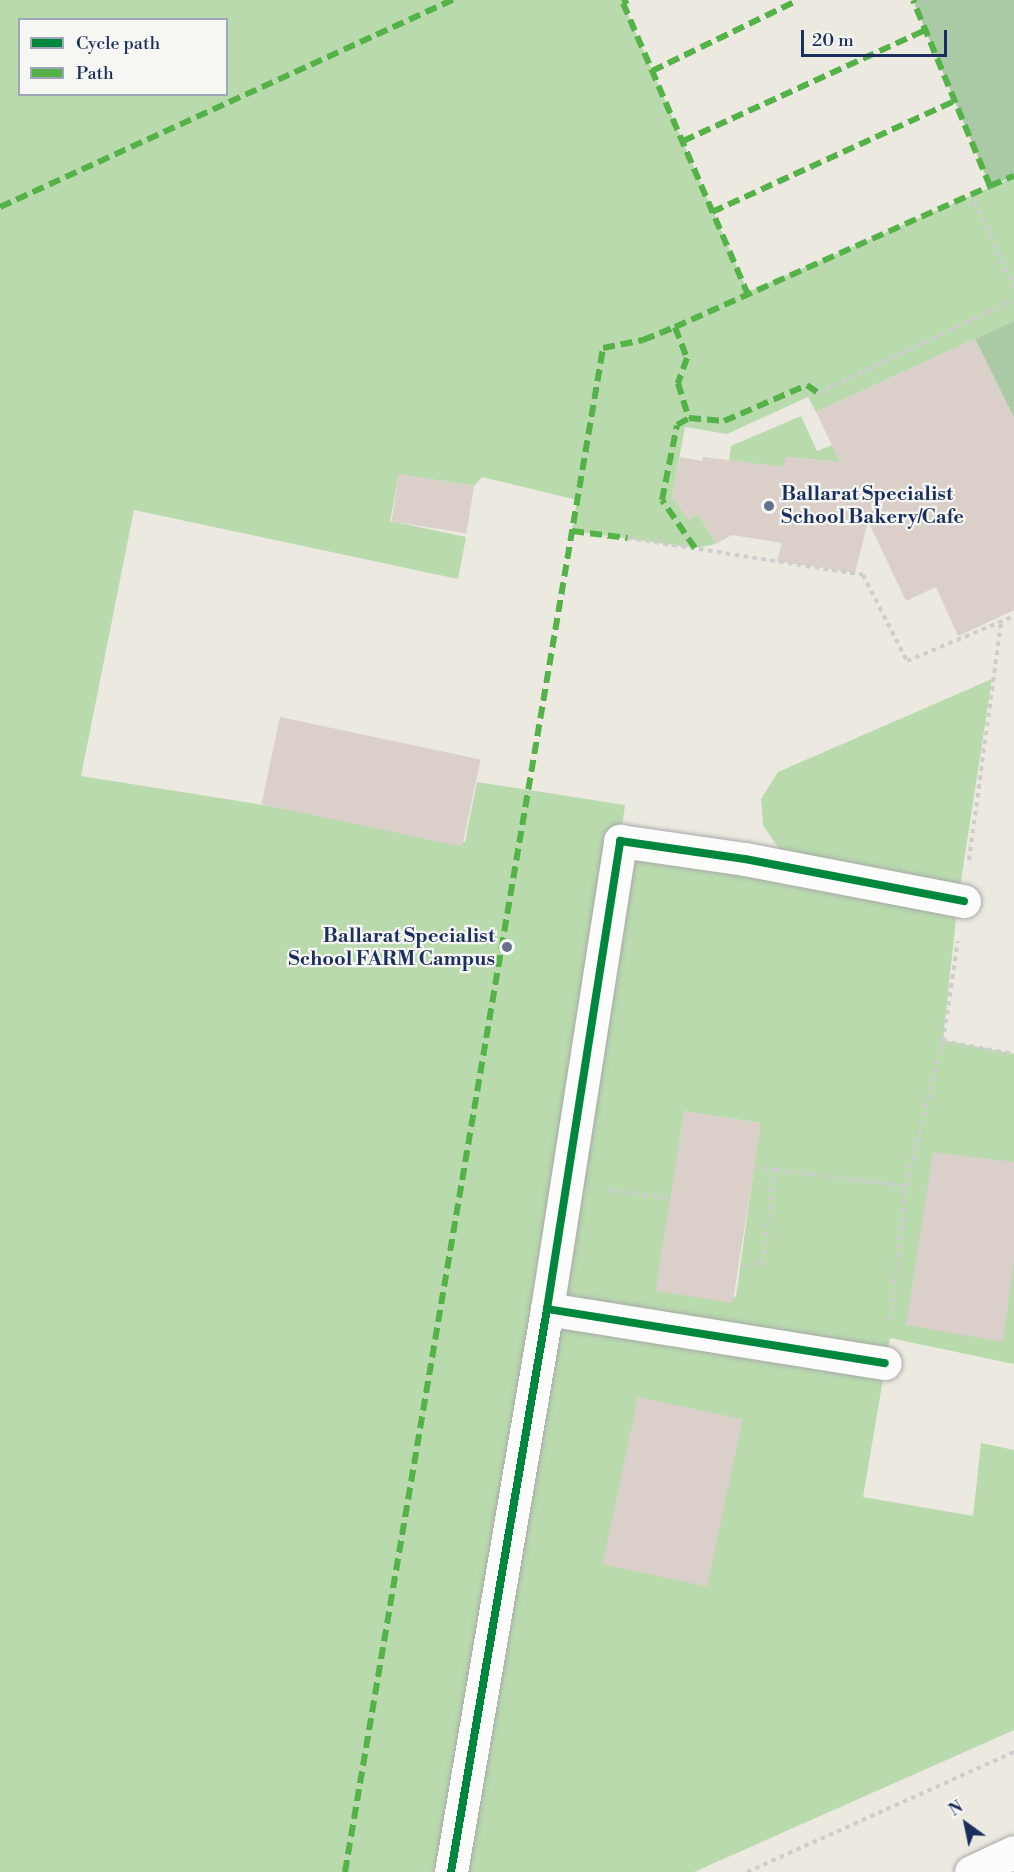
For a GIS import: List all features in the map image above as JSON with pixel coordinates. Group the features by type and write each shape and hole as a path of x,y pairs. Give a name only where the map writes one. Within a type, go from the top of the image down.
{"street":[{"path":"451,1872 547,1309 620,841 745,859 964,901"},
{"path":"547,1309 885,1363"},
{"path":"971,1872 1014,1852"}],"path":[{"path":"971,194 1014,288"},
{"path":"818,393 1014,300"},
{"path":"628,538 863,575 907,661 1014,616"},
{"path":"885,1363 906,1186 942,1041 964,901 1001,622"},
{"path":"942,1041 1014,1054"},
{"path":"754,1167 906,1186"},
{"path":"741,1266 762,1263 775,1170"},
{"path":"565,1185 671,1198"},
{"path":"747,1872 1014,1752"}],"green space":[{"name":"Ballarat Specialist School FARM Campus","path":"0,0 628,0 623,3 748,292 1014,177 1014,321 816,412 808,397 727,434 685,427 672,497 699,515 716,544 695,548 572,531 577,500 482,477 474,486 399,474 390,521 466,537 458,579 134,510 81,776 264,805 465,842 477,782 625,805 620,841 779,849 763,825 761,799 778,772 992,679 958,900 943,1040 1014,1054 1014,1364 890,1338 863,1497 973,1516 981,1443 1014,1450 1014,1730 694,1872 0,1872","holes":["684,1111 760,1123 736,1297 657,1291"]},
{"path":"913,0 1014,0 1014,176 990,186"},
{"path":"1014,321 1014,418 975,339"},
{"path":"801,416 817,451 832,445 840,462 786,457 784,467 729,461 731,446"}],"building":[{"path":"975,339 1014,418 1014,610 958,636 936,587 906,601 868,521 855,573 777,561 782,543 732,535 716,544 699,515 688,520 672,497 680,457 702,461 703,457 784,467 785,457 840,462 816,412"},
{"path":"399,474 474,486 467,533 391,521"},
{"path":"280,717 481,760 462,847 261,804"},
{"path":"684,1111 761,1123 733,1303 656,1291"},
{"path":"933,1152 1014,1162 1014,1259 1003,1342 906,1325"},
{"path":"638,1397 743,1419 707,1587 602,1564"}],"marked path":[{"path":"0,207 453,0"},
{"path":"628,0 623,3 747,293"},
{"path":"652,71 798,0"},
{"path":"345,1872 603,348 643,340 675,327 990,186 913,0"},
{"path":"683,141 926,30"},
{"path":"712,212 955,101"},
{"path":"990,186 1014,176"},
{"path":"675,327 687,358 678,383 689,418"},
{"path":"695,548 662,500 677,425 689,418 724,421 807,385 818,393"},
{"path":"572,531 628,538"}],"cycle path":[{"path":"451,1872 547,1309 620,841 745,859 964,901"},
{"path":"547,1309 885,1363"}],"place":[{"name":"Ballarat Specialist School Bakery/Cafe","path":"769,506"},
{"name":"Ballarat Specialist School FARM Campus","path":"507,947"}]}
